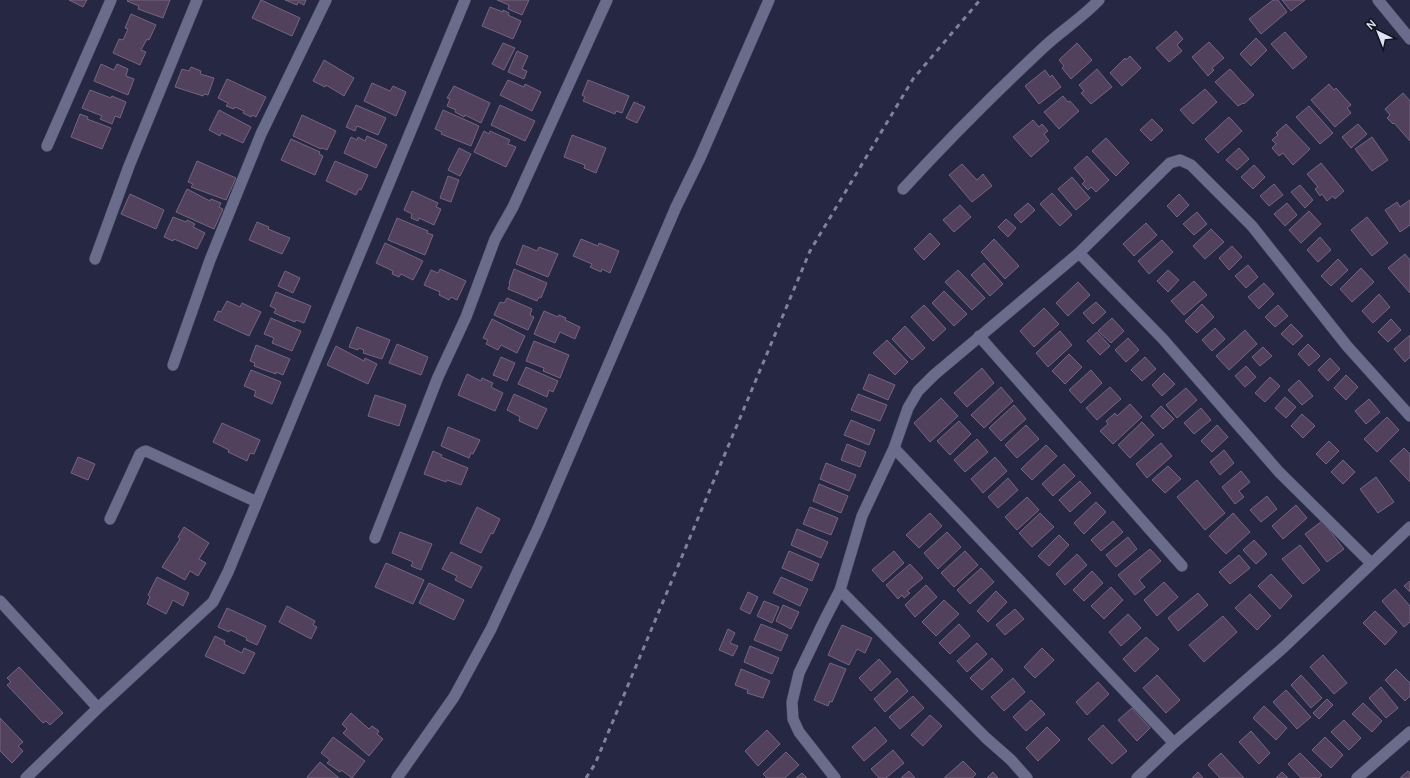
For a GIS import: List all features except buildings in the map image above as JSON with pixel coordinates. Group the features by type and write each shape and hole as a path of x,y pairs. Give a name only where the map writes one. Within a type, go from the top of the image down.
{"street":[{"path":"47,146 111,0"},
{"path":"95,259 130,166 197,0"},
{"path":"173,365 210,260 261,134 326,0"},
{"path":"26,778 98,708 213,602 228,572 465,0"},
{"path":"375,538 438,377 466,317 495,239 513,207 607,0"},
{"path":"397,778 454,697 491,629 539,526 676,206 700,158 769,0"},
{"path":"903,189 954,134 1000,89 1049,42 1089,11 1099,0"},
{"path":"1378,0 1410,39"},
{"path":"835,778 799,732 794,720 792,702 800,673 840,590 862,516 894,448 908,408 918,391 934,375 1079,253 1170,163 1180,160 1191,165 1252,226 1347,346 1410,416"},
{"path":"1079,253 1162,338 1279,472 1371,563"},
{"path":"979,336 1182,566"},
{"path":"894,448 1174,743"},
{"path":"110,519 140,454 146,451 257,502"},
{"path":"1138,778 1174,743 1284,647 1410,527"},
{"path":"840,590 986,738 1011,760 1028,778"},
{"path":"0,601 98,708"},
{"path":"1357,778 1410,732"}],"railway":[{"path":"586,778 595,764 810,251 913,79 980,0"}]}
